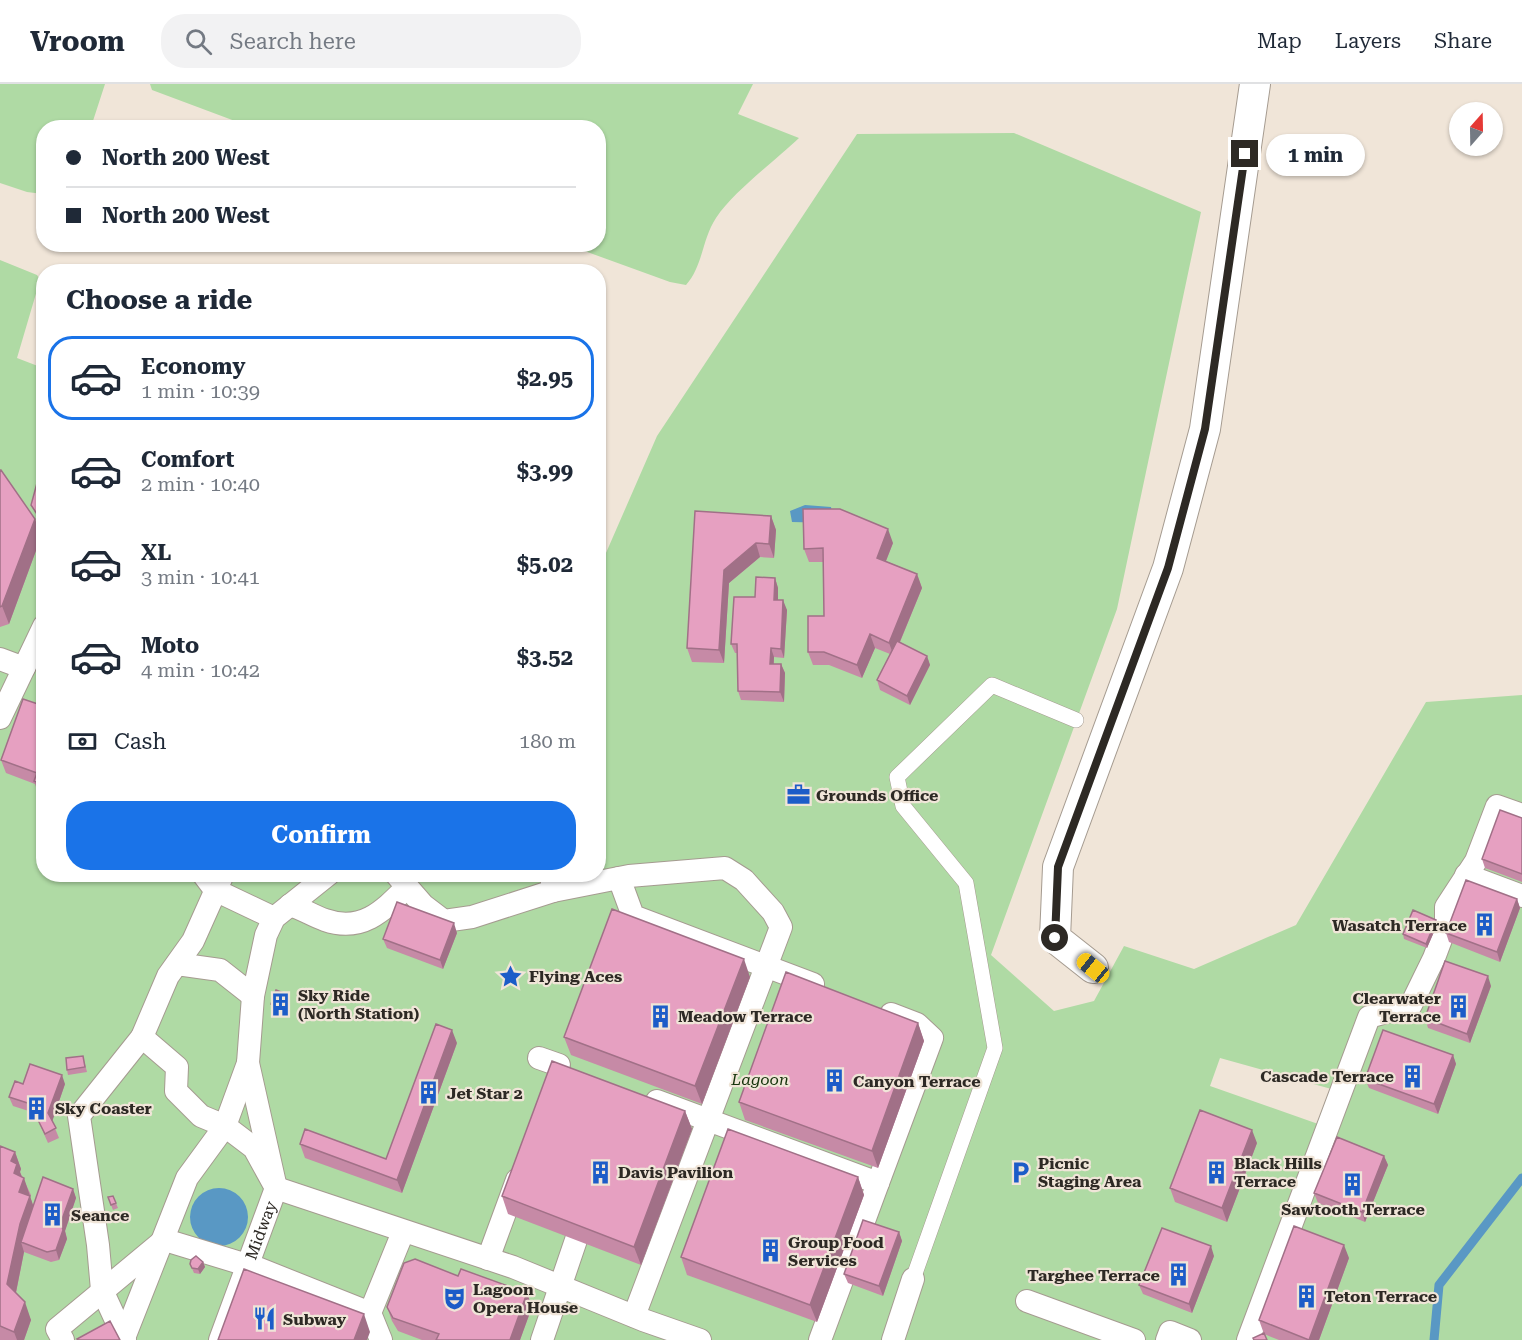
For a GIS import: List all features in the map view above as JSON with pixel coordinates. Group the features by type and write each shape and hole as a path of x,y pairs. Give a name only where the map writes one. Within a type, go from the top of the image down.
{"street":[{"path":"1093,968 1055,938 1058,867 1168,568 1205,429 1255,84"},
{"path":"0,718 36,643"},
{"path":"0,659 24,668"},
{"path":"1248,1340 1369,1017 1411,1005 1434,958 1446,926 1446,907 1476,861 1497,806 1522,815"},
{"path":"606,878 725,868 744,880 772,912 781,927 634,1316"},
{"path":"1466,875 1522,896"},
{"path":"619,878 633,916 831,991"},
{"path":"125,1339 102,1290 98,1245 78,1116 142,1037 168,976 193,941 213,882"},
{"path":"218,882 282,912 341,924 357,923 380,913 400,882"},
{"path":"125,1339 187,1178 225,1126 248,1063 254,996 266,936 282,912 319,882"},
{"path":"403,882 444,921 472,917 576,882"},
{"path":"177,964 220,970 254,996"},
{"path":"820,1340 932,1038 917,1024 874,1008"},
{"path":"142,1037 177,1067 176,1091 201,1116 225,1126 254,1148 276,1188 488,1259 700,1340"},
{"path":"248,1063 276,1188"},
{"path":"550,1069 580,1073"},
{"path":"633,1092 878,1183"},
{"path":"488,1259 523,1164"},
{"name":"Midway","path":"220,1340 276,1188"},
{"path":"381,1340 370,1313 403,1232"},
{"path":"57,1336 102,1290 165,1240"},
{"path":"165,1240 248,1267 370,1313"},
{"path":"542,1340 558,1285 576,1240"},
{"path":"893,1340 914,1279"},
{"path":"1027,1301 1134,1340"},
{"path":"1167,1340 1170,1332 1190,1340"}],"lane":[{"path":"914,1279 995,1048 966,884 903,806 897,777 992,685 1076,720"}],"green space":[{"path":"0,84 105,84 93,120 36,120 36,193 0,183"},
{"path":"150,84 753,84 738,114 799,138 744,187 716,218 692,278 686,285 670,282 587,252 606,252 606,120 232,120 152,90"},
{"name":"Lagoon","path":"1014,133 1201,212 1117,609 991,955 1054,1011 1094,1001 1124,946 1194,969 1296,925 1426,702 1522,695 1522,1340 0,1340 0,260 36,275 36,294 17,358 36,365 36,882 606,882 606,553 657,436 857,134","holes":["1220,1058 1335,1090 1321,1125 1210,1086"]}],"water":[{"path":"805,505 831,507 834,523 792,522 790,511"},
{"path":"219,1188 230,1190 243,1201 248,1217 246,1228 235,1241 219,1246 208,1244 195,1233 190,1217 192,1206 203,1193"}],"building":[{"path":"0,470 35,519 0,607"},
{"path":"36,487 36,512 31,505"},
{"path":"803,509 840,509 888,529 877,558 917,574 889,643 870,634 857,665 824,652 808,652 808,616 824,616 823,548 804,549"},
{"path":"695,511 771,516 769,544 756,543 724,570 719,650 687,648"},
{"path":"756,577 775,578 774,600 783,600 781,649 771,648 770,664 781,664 780,692 738,691 737,644 731,644 734,597 755,597"},
{"path":"897,641 927,656 907,696 877,680"},
{"path":"23,699 36,703 36,773 1,760"},
{"path":"1500,810 1522,818 1522,874 1482,859"},
{"name":"Wasatch Terrace","path":"1466,880 1517,899 1497,952 1446,933"},
{"path":"397,902 454,923 440,960 383,939"},
{"name":"Meadow Terrace","path":"612,909 744,959 695,1086 564,1037"},
{"path":"1413,910 1436,920 1426,944 1403,934"},
{"name":"Clearwater Terrace","path":"1445,961 1488,976 1467,1034 1425,1018"},
{"name":"Canyon Terrace","path":"786,972 918,1023 872,1151 739,1102"},
{"path":"276,990 286,994 281,1008 271,1004"},
{"path":"436,1024 452,1030 397,1180 300,1144 305,1129 386,1159"},
{"name":"Cascade Terrace","path":"1383,1030 1453,1055 1434,1104 1365,1079"},
{"path":"83,1056 85,1067 67,1070 66,1058"},
{"name":"Davis Pavilion","path":"552,1061 685,1111 634,1247 502,1196"},
{"name":"Sky Coaster","path":"30,1064 62,1075 48,1113 56,1128 45,1134 37,1118 40,1107 9,1097 15,1081 23,1084"},
{"name":"Black Hills Terrace","path":"1200,1110 1252,1130 1222,1208 1170,1188"},
{"name":"Group Food Services","path":"728,1129 858,1177 810,1305 681,1257"},
{"name":"Sawtooth Terrace","path":"1337,1137 1384,1156 1362,1212 1314,1193"},
{"path":"0,1146 15,1152 11,1161 17,1164 14,1173 24,1178 19,1192 30,1196 20,1224 7,1284 25,1302 14,1332 0,1326"},
{"name":"Seance","path":"43,1177 73,1189 61,1222 63,1230 56,1250 47,1252 21,1242"},
{"path":"113,1196 116,1203 111,1205 108,1197"},
{"path":"863,1220 899,1232 879,1286 844,1274"},
{"name":"Teton Terrace","path":"1294,1226 1344,1245 1309,1340 1259,1320"},
{"name":"Targhee Terrace","path":"1162,1228 1211,1246 1189,1304 1139,1285"},
{"path":"196,1256 203,1262 198,1269 192,1268 190,1264"},
{"name":"Lagoon Opera House","path":"415,1259 458,1276 461,1269 527,1293 510,1340 436,1340 439,1334 393,1318 387,1307 404,1263"},
{"path":"244,1269 364,1314 354,1340 218,1340"},
{"path":"110,1321 120,1340 77,1339"},
{"path":"1264,1333 1267,1340 1254,1340 1253,1338"}],"waterway":[{"path":"1434,1340 1439,1285 1522,1178"}],"place":[{"name":"Grounds Office","path":"798,795"},
{"name":"Wasatch Terrace","path":"1485,925"},
{"name":"Flying Aces","path":"511,976"},
{"name":"Sky Ride (North Station)","path":"280,1004"},
{"name":"Clearwater Terrace","path":"1459,1007"},
{"name":"Meadow Terrace","path":"660,1016"},
{"name":"Cascade Terrace","path":"1412,1076"},
{"name":"Canyon Terrace","path":"835,1081"},
{"name":"Jet Star 2","path":"429,1093"},
{"name":"Sky Coaster","path":"37,1108"},
{"name":"Davis Pavilion","path":"600,1172"},
{"name":"Picnic Staging Area","path":"1020,1172"},
{"name":"Black Hills Terrace","path":"1216,1172"},
{"name":"Sawtooth Terrace","path":"1353,1184"},
{"name":"Seance","path":"53,1215"},
{"name":"Group Food Services","path":"770,1251"},
{"name":"Targhee Terrace","path":"1178,1275"},
{"name":"Teton Terrace","path":"1306,1296"},
{"name":"Lagoon Opera House","path":"455,1298"},
{"name":"Subway","path":"265,1319"}],"route":[{"path":"1055,938 1058,867 1168,568 1205,429 1245,154"}]}
